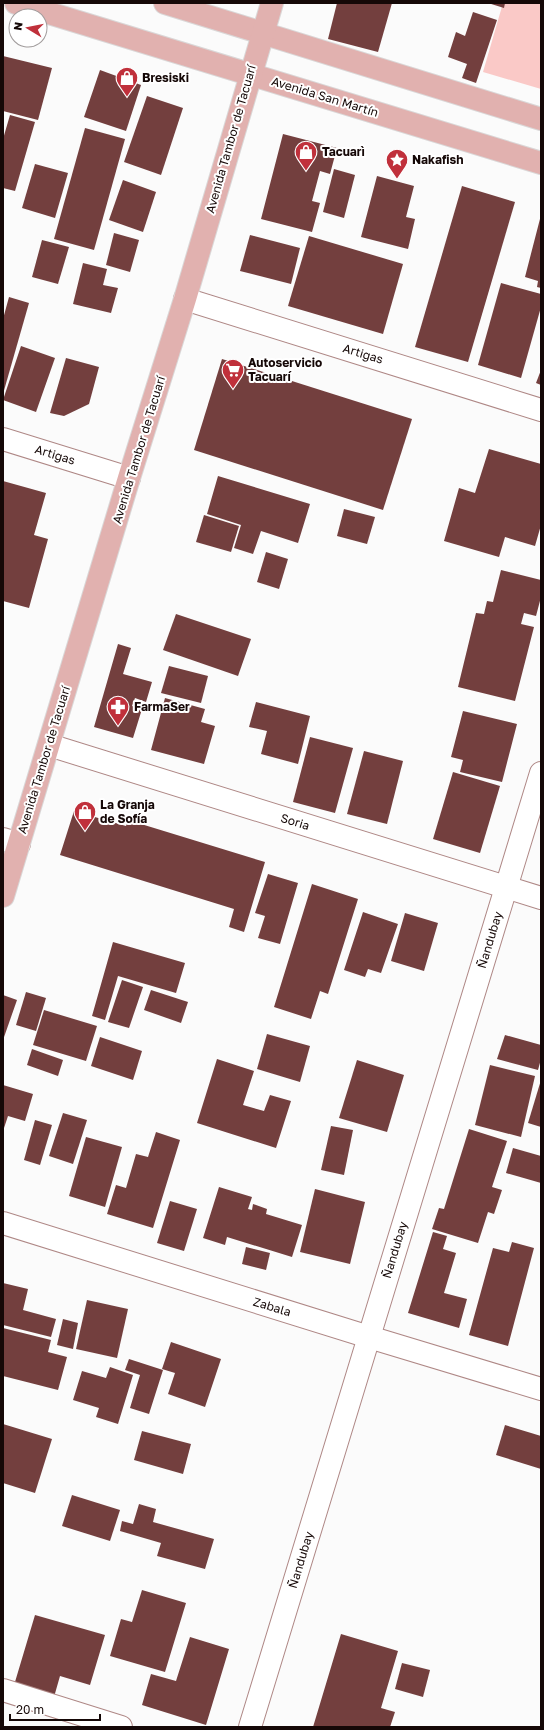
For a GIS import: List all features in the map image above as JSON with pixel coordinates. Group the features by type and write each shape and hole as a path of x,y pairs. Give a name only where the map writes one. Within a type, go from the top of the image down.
{"main road":[{"name":"Avenida San Martín","path":"16,3 541,163"},
{"path":"165,3 541,119"},
{"name":"Avenida Tambor de Tacuarí","path":"3,896 11,842 49,745 129,478 185,299 272,3"}],"street":[{"name":"Artigas","path":"185,299 541,410"},
{"name":"Artigas","path":"3,439 129,478"},
{"name":"Soria","path":"49,745 541,898"},
{"name":"Ñandubay","path":"250,1727 541,773"},
{"name":"Zabala","path":"3,1223 541,1389"},
{"path":"3,1690 121,1727"}],"shaded area":[{"path":"503,3 541,3 541,89 483,72"}],"building":[{"path":"337,3 392,3 378,52 328,39"},
{"path":"488,3 505,3 504,8"},
{"path":"473,12 497,20 476,83 462,78 467,64 448,57 456,32 465,36"},
{"path":"3,56 52,68 38,120 3,111"},
{"path":"100,70 141,85 126,131 84,117"},
{"path":"147,96 183,108 161,175 124,162"},
{"path":"10,115 35,122 15,191 3,188 3,139"},
{"path":"85,128 125,139 94,250 54,239"},
{"path":"283,134 337,148 330,174 320,171 312,201 320,203 312,232 261,219"},
{"path":"35,164 68,173 55,218 22,208"},
{"path":"334,169 355,175 344,218 323,212"},
{"path":"377,176 414,186 406,217 415,219 408,249 361,237"},
{"path":"123,180 156,192 143,232 109,220"},
{"path":"462,186 515,202 468,362 415,347"},
{"path":"541,215 541,288 537,287 538,281 525,277"},
{"path":"114,233 139,240 130,272 106,265"},
{"path":"250,235 300,248 291,284 240,271"},
{"path":"309,236 403,264 383,334 288,306"},
{"path":"42,240 69,247 58,284 32,277"},
{"path":"83,263 107,269 103,285 118,288 111,313 73,304"},
{"path":"501,283 541,294 541,307 521,378 478,365"},
{"path":"9,297 29,303 3,394 3,319"},
{"path":"21,346 55,358 36,412 3,400"},
{"path":"66,358 99,367 89,404 64,416 50,413"},
{"path":"222,359 412,419 383,510 194,450"},
{"path":"541,370 541,385 536,383"},
{"path":"489,449 541,464 541,525 535,546 505,537 499,557 444,541 459,488 475,493"},
{"path":"218,476 310,504 298,543 261,531 253,554 234,548 241,525 207,514"},
{"path":"3,481 46,493 34,535 48,539 29,608 3,601"},
{"path":"344,509 375,517 367,544 337,536"},
{"path":"204,515 239,526 231,552 196,542"},
{"path":"266,552 288,559 279,589 257,582"},
{"path":"501,570 541,580 541,597 536,616 524,613 521,624 534,627 515,701 458,687 476,613 484,614 487,601 493,602"},
{"path":"176,614 251,639 238,676 163,650"},
{"path":"118,644 131,648 123,674 152,682 146,702 135,698 132,706 142,709 133,738 94,727"},
{"path":"169,666 208,676 201,703 161,693"},
{"path":"165,698 205,709 201,722 215,726 204,764 151,750"},
{"path":"256,702 310,716 298,764 261,754 267,731 249,727"},
{"path":"463,711 517,724 502,782 460,772 463,760 451,757"},
{"path":"310,737 353,748 335,813 293,802"},
{"path":"364,751 403,761 387,824 347,814"},
{"path":"453,772 500,786 480,853 433,839"},
{"path":"74,811 126,826 128,820 265,862 244,932 229,927 234,909 60,855"},
{"path":"268,874 298,883 280,944 258,938 265,916 255,913"},
{"path":"312,884 358,899 328,994 320,991 311,1019 274,1007"},
{"path":"363,912 398,924 381,973 368,969 365,977 344,970"},
{"path":"405,913 438,923 424,971 391,961"},
{"path":"113,942 185,963 176,993 118,976 105,1020 92,1016"},
{"path":"122,980 143,987 129,1028 108,1022"},
{"path":"151,990 188,1002 181,1023 144,1010"},
{"path":"26,992 46,998 36,1031 16,1025"},
{"path":"3,995 17,1000 3,1040"},
{"path":"44,1010 97,1026 86,1061 33,1045"},
{"path":"267,1034 310,1046 300,1082 257,1069"},
{"path":"505,1035 541,1045 541,1059 538,1070 497,1059"},
{"path":"100,1037 142,1051 133,1080 91,1066"},
{"path":"32,1049 63,1060 58,1076 27,1065"},
{"path":"217,1059 254,1071 243,1105 264,1111 270,1095 291,1101 276,1148 197,1123"},
{"path":"357,1060 404,1075 387,1132 339,1118"},
{"path":"490,1065 535,1076 521,1137 475,1125"},
{"path":"541,1080 541,1127 528,1123"},
{"path":"3,1085 33,1094 25,1121 8,1116 3,1131"},
{"path":"63,1113 87,1120 73,1164 49,1156"},
{"path":"35,1120 52,1125 40,1165 24,1160"},
{"path":"331,1126 353,1130 344,1175 321,1170"},
{"path":"469,1129 507,1141 492,1187 502,1190 494,1214 488,1212 478,1243 432,1229 439,1208 444,1209"},
{"path":"156,1132 180,1140 153,1228 107,1214 116,1185 126,1188 136,1154 148,1157"},
{"path":"86,1137 122,1147 105,1207 69,1196"},
{"path":"513,1148 541,1156 541,1183 506,1173"},
{"path":"219,1187 252,1197 248,1209 252,1210 253,1204 267,1209 266,1214 302,1225 292,1257 227,1237 225,1245 203,1238"},
{"path":"315,1189 365,1202 350,1264 300,1252"},
{"path":"170,1201 197,1209 184,1251 157,1243"},
{"path":"433,1232 447,1236 443,1249 456,1253 444,1293 467,1299 459,1328 408,1313"},
{"path":"512,1242 534,1248 508,1346 469,1335 493,1248 509,1252"},
{"path":"246,1247 270,1253 266,1270 242,1264"},
{"path":"3,1283 28,1289 23,1310 56,1319 51,1337 3,1325"},
{"path":"87,1300 128,1309 117,1358 76,1349"},
{"path":"63,1319 78,1323 73,1349 57,1345"},
{"path":"3,1328 51,1340 48,1352 67,1357 58,1390 3,1376"},
{"path":"171,1342 221,1359 205,1407 168,1394 175,1373 162,1369"},
{"path":"129,1359 163,1370 149,1414 130,1408 140,1375 125,1370"},
{"path":"110,1367 133,1375 118,1424 96,1417 99,1408 73,1400 82,1371 106,1378"},
{"path":"3,1424 52,1439 35,1493 3,1483"},
{"path":"505,1425 541,1436 541,1469 496,1455"},
{"path":"142,1431 191,1444 183,1474 134,1460"},
{"path":"72,1495 120,1510 110,1541 62,1526"},
{"path":"139,1504 156,1509 153,1522 214,1539 205,1569 157,1556 161,1543 120,1531 122,1521 133,1524"},
{"path":"142,1590 186,1603 165,1672 110,1656 121,1619 132,1622"},
{"path":"35,1615 105,1635 90,1685 60,1676 52,1704 12,1692"},
{"path":"341,1634 398,1651 381,1708 395,1712 390,1727 313,1727"},
{"path":"190,1637 229,1649 206,1725 142,1705 151,1674 176,1681"},
{"path":"402,1663 430,1670 423,1697 395,1689"}],"place":[{"name":"Bresiski","path":"127,98"},
{"name":"Tacuarì","path":"306,172"},
{"name":"Nakafish","path":"397,180"},
{"name":"Autoservicio Tacuarí","path":"233,390"},
{"name":"FarmaSer","path":"118,726"},
{"name":"La Granja de Sofía","path":"85,832"}]}
